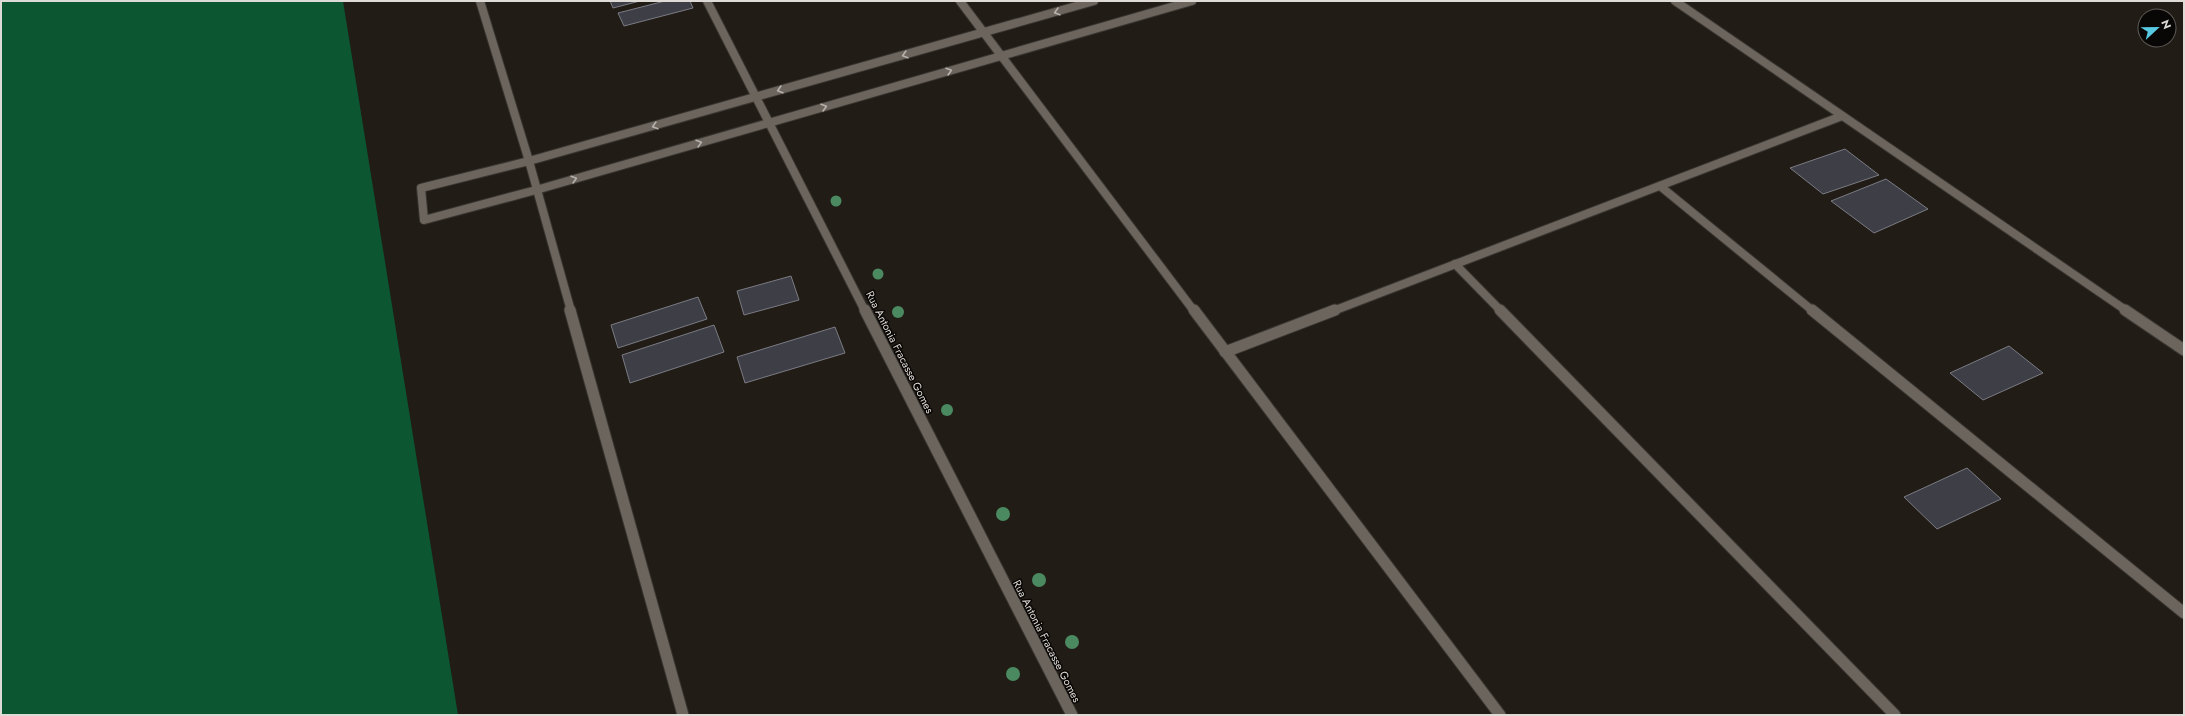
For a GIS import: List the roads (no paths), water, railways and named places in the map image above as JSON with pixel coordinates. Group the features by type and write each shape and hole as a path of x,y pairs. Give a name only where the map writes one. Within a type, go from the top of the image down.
{"street":[{"path":"480,1 529,161 683,715"},
{"name":"Rua Antonia Fracasse Gomes","path":"707,1 1072,715"},
{"path":"960,1 1500,715"},
{"path":"1094,1 529,161 421,188 424,220 536,190 1186,2"},
{"path":"1675,1 2184,350"},
{"path":"1225,352 1842,116"},
{"path":"1660,186 2184,613"},
{"path":"1455,264 1894,715"}]}
